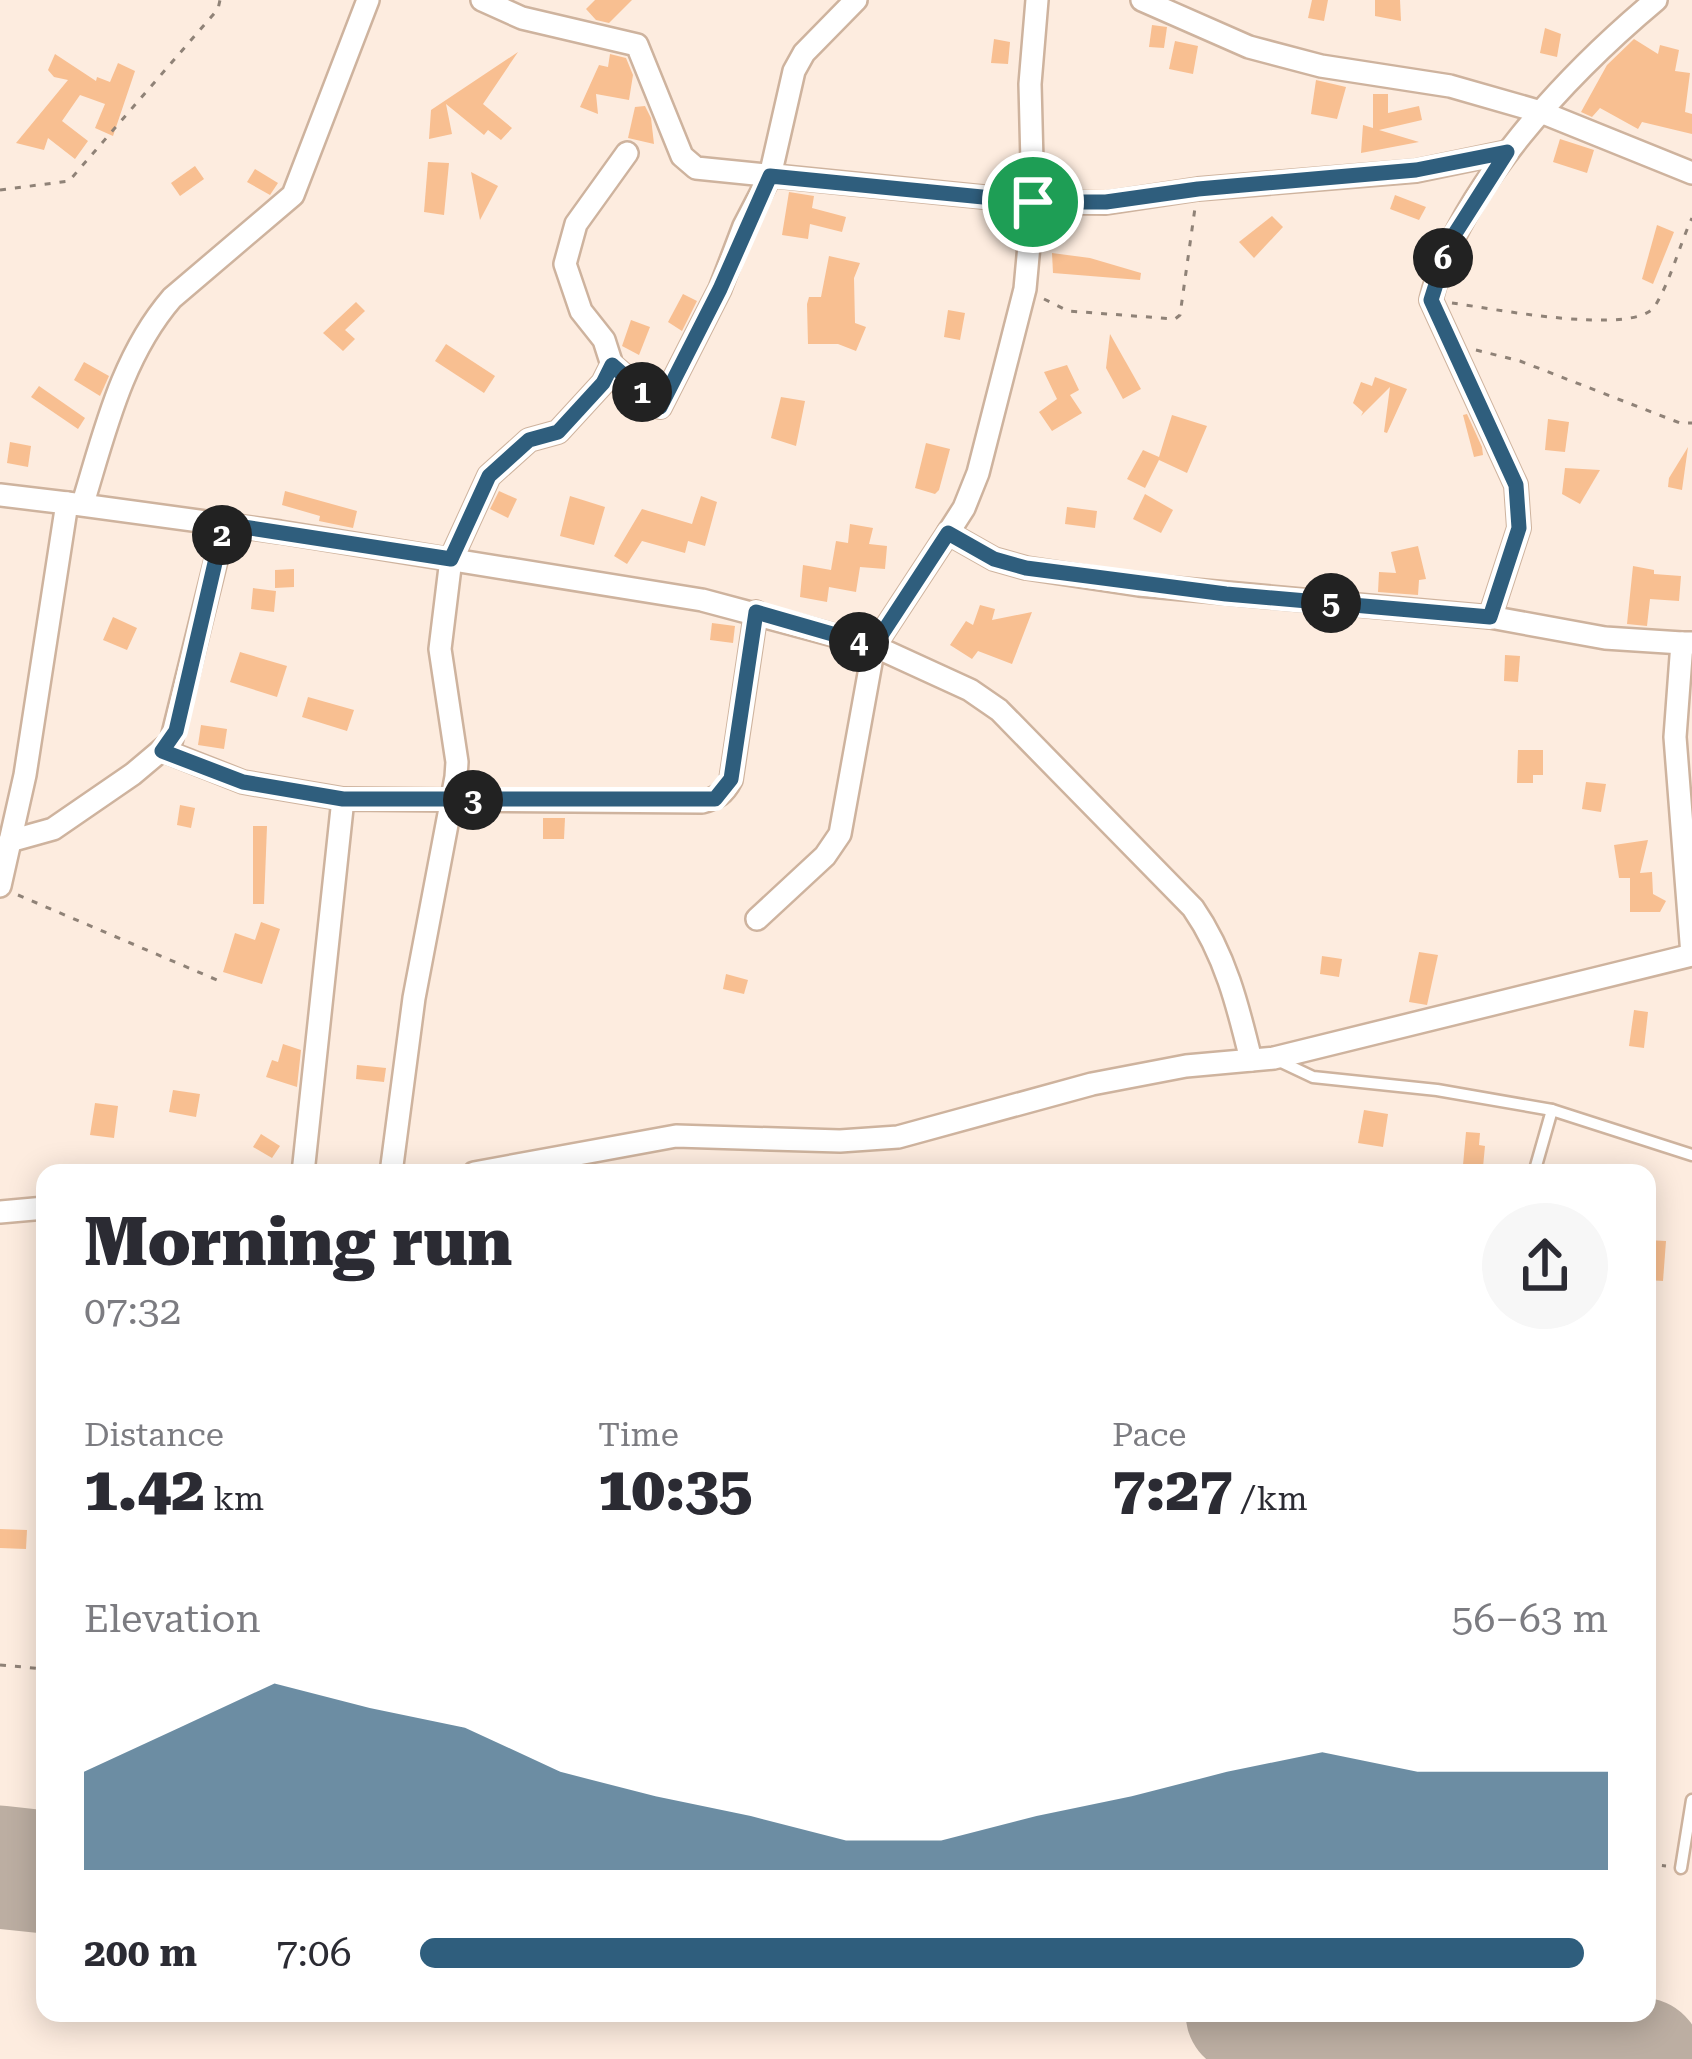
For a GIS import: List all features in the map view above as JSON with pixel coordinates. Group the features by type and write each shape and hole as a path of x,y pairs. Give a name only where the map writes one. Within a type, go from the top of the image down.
{"street":[{"path":"10,891 10,842 75,503 117,395 155,317 293,195 368,0"},
{"path":"482,0 521,18 637,45 687,165 1033,202 1106,202 1416,170 1507,152"},
{"path":"627,153 575,224 566,264 581,311 604,340 612,365 660,407 770,176 794,71 804,53 856,0"},
{"path":"757,919 825,856 840,834 874,646 964,508 978,473 1025,289 1033,202 1030,84 1037,0"},
{"path":"1142,0 1250,47 1321,66 1450,86 1541,112 1692,173"},
{"path":"1490,617 1519,528 1516,485 1431,300 1449,243 1507,152 1541,112 1657,0"},
{"path":"392,1164 397,1103 457,762 440,649 451,559 489,476 529,440 558,432 603,383 612,365"},
{"path":"0,495 224,524 702,600 874,646 970,690 999,710 1193,908 1215,940 1263,1059"},
{"path":"10,842 53,829 162,751 176,731 224,524"},
{"path":"523,1164 676,1136 840,1142 898,1138 1092,1084 1186,1066 1263,1059 1692,956 1675,737 1687,643 1604,638 1490,617 1182,590 1048,571 994,559 948,533"},
{"path":"162,751 243,782 343,799 715,799 731,779 756,612"},
{"path":"304,1164 343,799"},
{"path":"0,1212 36,1209"}],"lane":[{"path":"1263,1059 1313,1077 1437,1090 1552,1110 1692,1155"},
{"path":"1537,1164 1552,1110"},
{"path":"1681,1868 1692,1800"}],"path":[{"path":"0,190 69,181 218,9 220,0"},
{"path":"1025,289 1068,311 1175,319 1180,315 1198,189"},
{"path":"1431,300 1568,318 1638,320 1653,309 1692,218"},
{"path":"1451,344 1520,361 1635,407 1692,423"},
{"path":"10,891 224,983"},
{"path":"0,1665 36,1668"},
{"path":"1656,1865 1681,1868"}],"building":[{"path":"595,0 632,0 609,23 596,20 586,9"},
{"path":"1312,0 1328,0 1324,21 1308,18"},
{"path":"1375,0 1400,0 1401,21 1375,16"},
{"path":"1152,25 1167,27 1164,48 1149,47"},
{"path":"1545,28 1561,34 1557,57 1540,53"},
{"path":"994,39 1010,42 1008,64 991,63"},
{"path":"1634,39 1658,54 1660,45 1679,50 1675,71 1690,73 1685,112 1692,114 1692,134 1642,122 1638,129 1600,108 1592,117 1581,112 1607,65"},
{"path":"1175,41 1198,46 1193,74 1169,69"},
{"path":"518,52 483,104 512,128 501,140 488,130 484,135 446,104 452,134 429,139 431,110"},
{"path":"55,54 96,81 97,77 110,82 118,63 135,71 113,136 95,128 105,104 80,95 62,121 88,141 75,159 48,138 44,150 16,143 68,80 48,70"},
{"path":"610,54 626,58 633,75 629,100 596,94 598,114 580,107 599,65 608,67"},
{"path":"1316,80 1346,87 1337,119 1311,114"},
{"path":"1373,94 1388,94 1388,113 1419,106 1422,120 1379,130 1419,142 1361,153 1363,125 1373,128"},
{"path":"645,106 654,144 628,138 635,107"},
{"path":"1560,139 1594,150 1587,173 1553,162"},
{"path":"428,162 449,163 444,215 424,212"},
{"path":"195,166 204,179 180,196 171,183"},
{"path":"255,169 278,183 270,195 247,182"},
{"path":"471,172 498,186 480,220"},
{"path":"789,192 814,196 812,208 846,217 842,232 810,224 808,239 782,235"},
{"path":"1395,195 1426,207 1419,220 1390,209"},
{"path":"1272,216 1283,227 1254,258 1239,242"},
{"path":"1657,225 1674,232 1653,284 1642,279"},
{"path":"1052,253 1141,273 1140,280 1053,273"},
{"path":"829,256 860,263 854,278 855,323 866,327 856,351 838,344 808,344 807,304 809,297 821,297"},
{"path":"683,294 697,301 682,331 668,322"},
{"path":"356,302 365,311 345,330 355,339 343,351 323,333"},
{"path":"948,310 965,313 960,340 944,337"},
{"path":"631,320 650,327 639,355 622,346"},
{"path":"1110,334 1141,389 1123,399 1106,368"},
{"path":"446,344 495,376 484,393 435,361"},
{"path":"84,362 109,376 100,396 74,380"},
{"path":"1067,365 1079,390 1070,395 1082,413 1052,431 1039,412 1057,399 1044,372"},
{"path":"1375,377 1407,389 1387,433 1390,387 1361,416 1363,412 1353,403 1361,382 1372,386"},
{"path":"39,386 85,418 78,429 31,397"},
{"path":"781,397 805,401 796,446 771,438"},
{"path":"1467,414 1483,455 1474,457 1463,415"},
{"path":"1172,415 1207,426 1187,473 1159,460 1145,488 1127,479 1143,450 1159,457"},
{"path":"1548,419 1569,422 1565,452 1545,450"},
{"path":"10,442 31,446 28,467 7,463"},
{"path":"926,443 950,449 935,494 915,488"},
{"path":"1688,447 1682,490 1668,487 1669,478"},
{"path":"1565,468 1600,470 1580,504 1562,494"},
{"path":"285,491 357,511 353,528 319,521 320,516 282,505"},
{"path":"499,491 517,499 508,518 490,509"},
{"path":"1145,494 1173,510 1161,533 1133,519"},
{"path":"570,496 605,507 594,545 560,536"},
{"path":"701,496 717,502 705,546 688,541 685,553 642,541 627,564 614,556 642,509 692,524"},
{"path":"1067,507 1097,511 1095,528 1065,524"},
{"path":"850,524 873,528 869,544 887,546 885,569 860,567 856,592 829,587 827,602 800,597 803,565 831,570 836,541 848,543"},
{"path":"1418,546 1426,579 1419,580 1418,595 1378,592 1379,572 1396,573 1391,552"},
{"path":"1633,566 1681,576 1679,601 1650,599 1647,626 1627,624"},
{"path":"294,569 294,587 275,588 275,570"},
{"path":"253,588 276,591 274,612 251,609"},
{"path":"980,605 995,609 992,620 1032,612 1012,664 978,651 972,659 950,645 966,621 973,625"},
{"path":"113,617 137,628 127,650 103,640"},
{"path":"712,623 735,626 733,643 710,640"},
{"path":"240,652 287,666 277,697 230,682"},
{"path":"1505,655 1520,656 1518,682 1504,681"},
{"path":"308,697 354,710 347,731 302,717"},
{"path":"201,725 227,729 224,749 198,745"},
{"path":"1518,750 1543,750 1543,775 1533,775 1533,783 1517,783"},
{"path":"1586,782 1606,784 1601,812 1582,809"},
{"path":"180,805 195,808 191,828 177,825"},
{"path":"543,818 565,818 564,839 543,839"},
{"path":"253,826 267,826 264,904 253,904"},
{"path":"1648,840 1640,873 1652,872 1653,894 1666,901 1660,912 1630,912 1630,878 1619,878 1614,845"},
{"path":"261,922 280,929 262,984 223,972 235,933 255,940"},
{"path":"1419,952 1438,955 1427,1005 1409,1002"},
{"path":"1322,956 1342,959 1339,977 1320,974"},
{"path":"726,974 748,980 744,994 723,989"},
{"path":"1634,1010 1648,1012 1644,1048 1629,1046"},
{"path":"283,1044 301,1050 297,1087 266,1077 272,1060 278,1062"},
{"path":"357,1065 386,1068 384,1082 356,1079"},
{"path":"173,1090 200,1094 196,1117 169,1112"},
{"path":"95,1103 118,1106 114,1138 90,1135"},
{"path":"1364,1110 1388,1114 1383,1147 1358,1143"},
{"path":"1466,1132 1480,1133 1479,1145 1485,1146 1483,1164 1463,1164"},
{"path":"261,1134 280,1146 272,1158 253,1147"},
{"path":"1656,1240 1666,1241 1663,1281 1656,1281"},
{"path":"0,1529 27,1530 26,1549 0,1548"}],"runway":[{"path":"0,1867 36,1871"},
{"path":"1324,2022 1641,2059"}],"route":[{"path":"1507,152 1449,243 1431,300 1516,485 1519,528 1490,617 1139,585 1026,568 994,559 948,533 874,646 756,612 731,779 715,799 343,799 243,782 162,751 176,731 224,524 451,559 489,476 529,440 558,432 603,383 612,365 660,407 770,176 1033,202 1106,202 1416,170 1507,152"}]}
